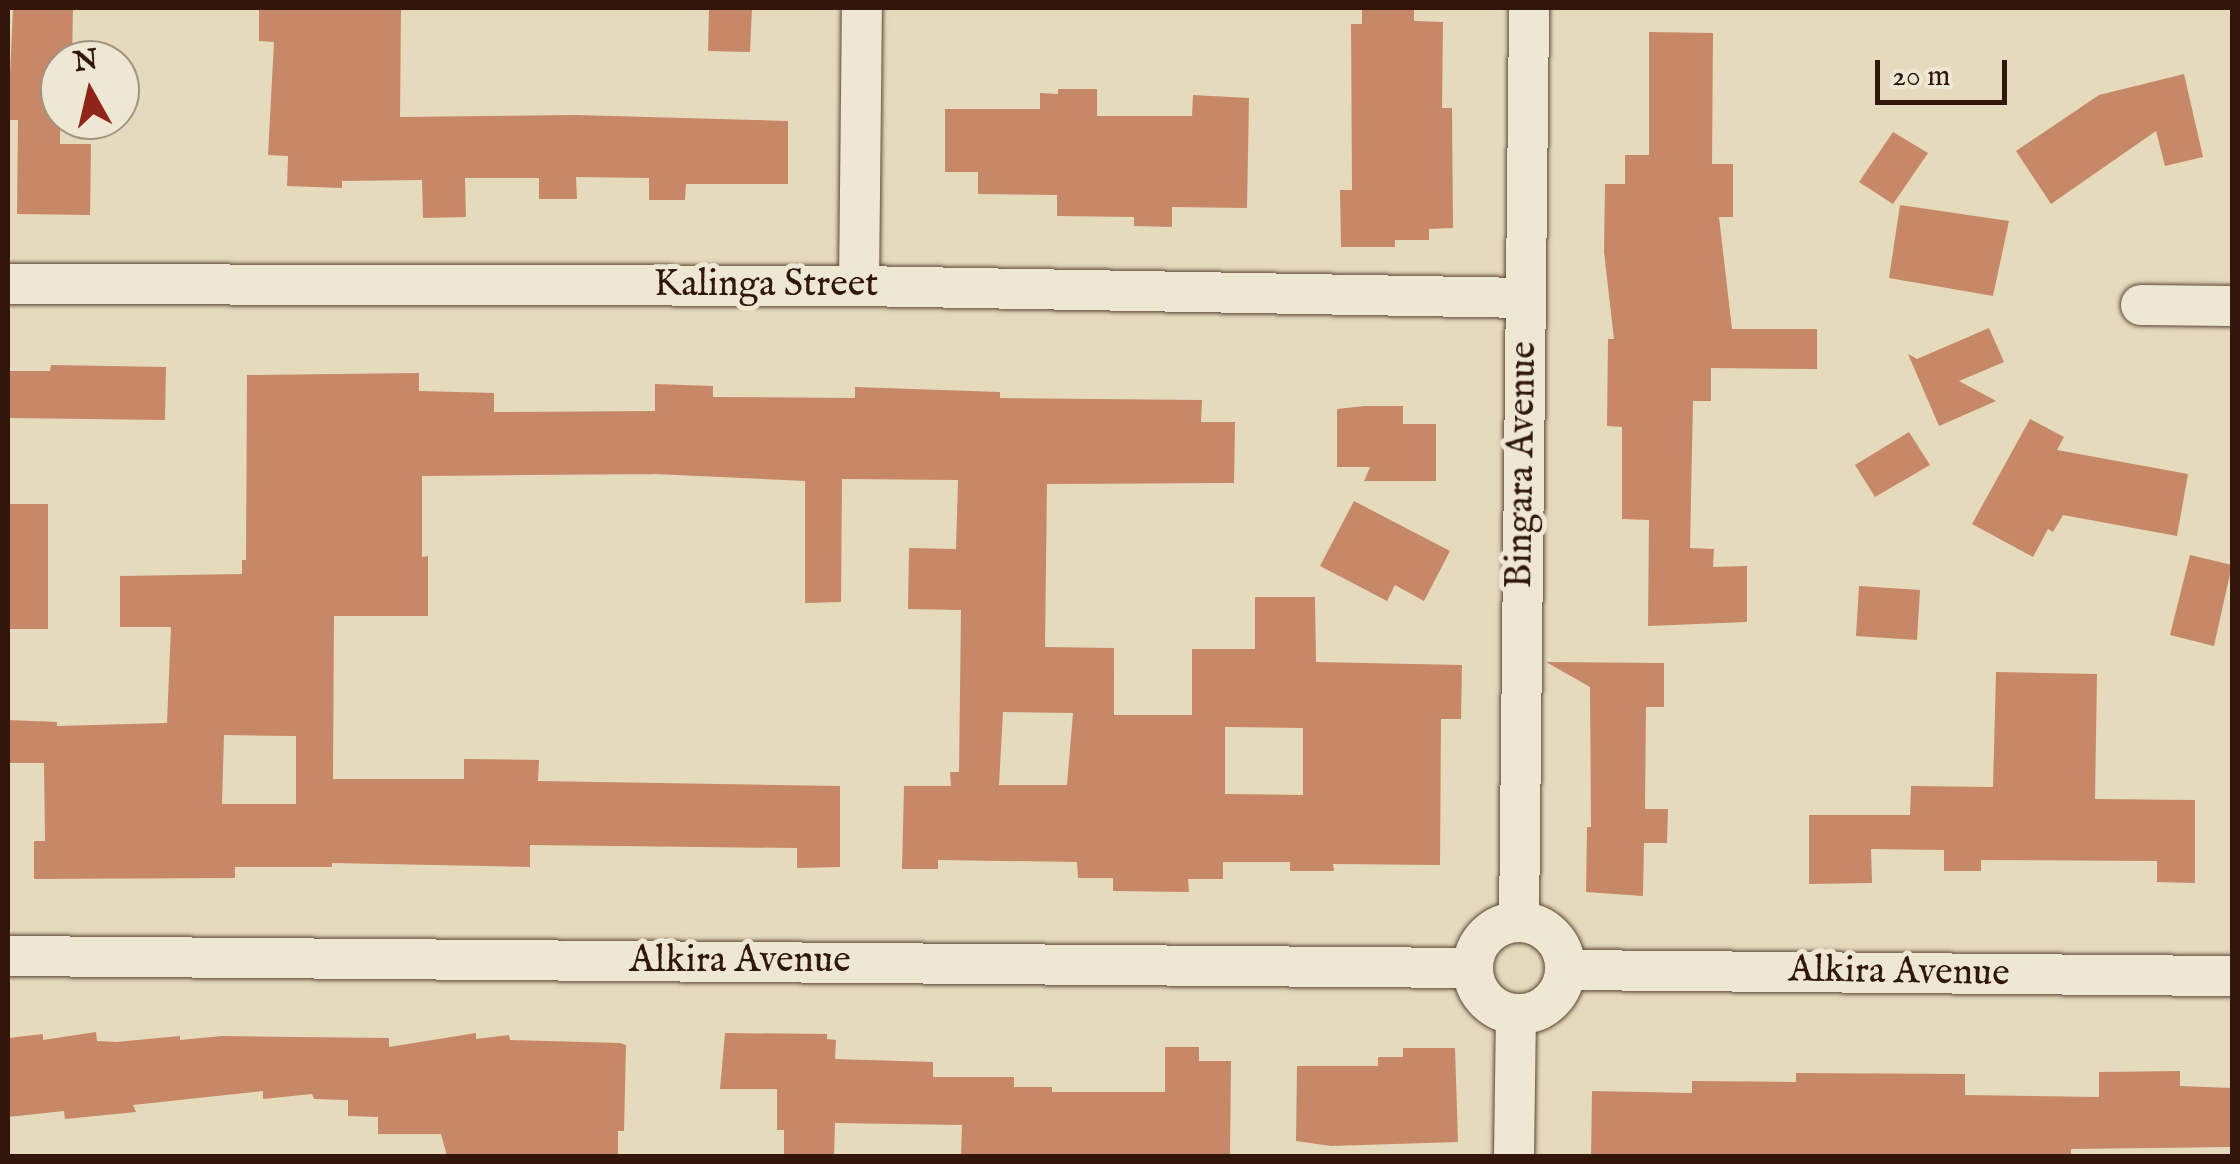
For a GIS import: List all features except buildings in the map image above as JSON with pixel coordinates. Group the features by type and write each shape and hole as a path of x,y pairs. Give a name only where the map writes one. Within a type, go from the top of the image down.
{"street":[{"path":"860,286 862,8"},
{"name":"Bingara Avenue","path":"1518,922 1529,8"},
{"name":"Kalinga Street","path":"8,284 860,286 1525,298"},
{"path":"2141,306 2232,306"},
{"path":"1518,922 1542,928 1555,939 1566,970 1554,1000 1540,1010 1516,1014 1494,1007 1483,997 1473,968 1475,953 1489,933 1518,922"},
{"name":"Alkira Avenue","path":"8,956 1473,968"},
{"name":"Alkira Avenue","path":"1566,970 2232,976"},
{"path":"1514,1156 1516,1014"}]}
